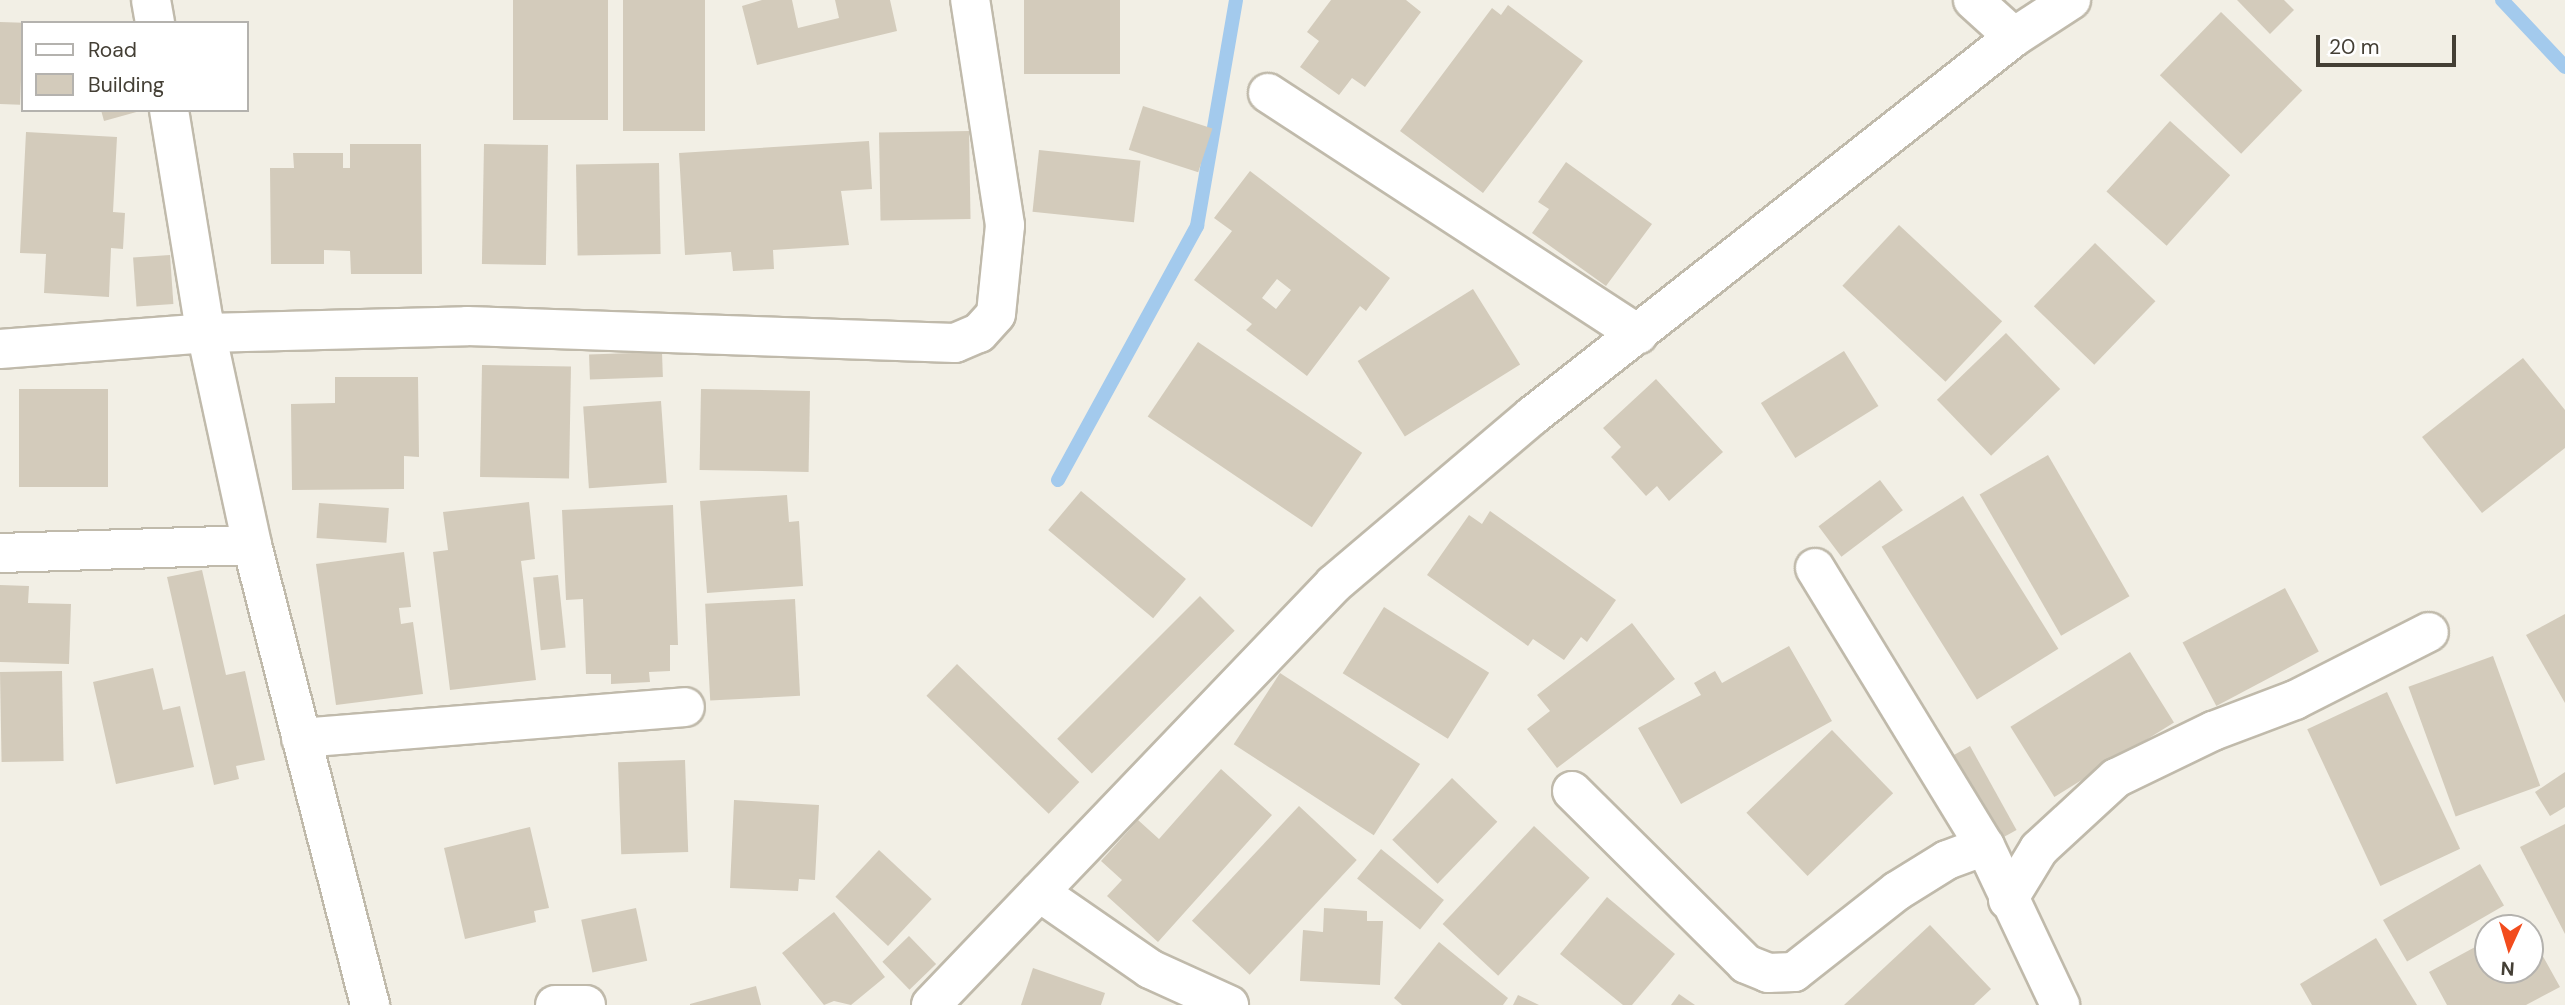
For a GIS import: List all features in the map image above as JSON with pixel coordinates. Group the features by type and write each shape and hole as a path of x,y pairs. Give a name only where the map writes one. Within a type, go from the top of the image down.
{"street":[{"path":"151,0 155,21"},
{"path":"0,349 207,333 467,326 956,343 979,333 996,314 1005,225 970,0"},
{"path":"1973,0 2014,37"},
{"path":"931,1005 1334,584 1532,416 2014,37 2071,0"},
{"path":"1268,93 1638,334"},
{"path":"169,112 207,333 252,545 370,1005"},
{"path":"0,553 252,545"},
{"path":"1815,568 1985,846 2008,900 2060,1005"},
{"path":"2008,900 2039,849 2116,778 2213,730 2295,701 2429,632"},
{"path":"301,738 685,707"},
{"path":"1572,791 1746,964 1768,973 1794,972 1897,891 1947,860 1985,846"},
{"path":"1039,892 1150,969 1229,1005"},
{"path":"555,1005 586,1005"}],"building":[{"path":"513,0 608,0 608,120 513,120"},
{"path":"623,0 705,0 705,131 623,131"},
{"path":"762,0 792,0 798,28 839,18 835,0 890,0 897,31 757,65 742,6"},
{"path":"1024,0 1120,0 1120,74 1024,74"},
{"path":"1331,0 1406,0 1421,12 1365,87 1352,78 1339,95 1300,67 1319,41 1307,32"},
{"path":"2237,0 2284,0 2294,10 2270,34"},
{"path":"1508,5 1583,61 1483,193 1400,131 1492,8 1501,15"},
{"path":"2221,12 2302,90 2241,154 2160,75"},
{"path":"0,22 21,23 20,105 0,104"},
{"path":"1143,106 1212,129 1198,172 1129,150"},
{"path":"102,112 136,112 104,121"},
{"path":"2170,121 2230,175 2167,246 2106,192"},
{"path":"969,131 971,219 881,221 879,133"},
{"path":"26,132 117,137 113,212 125,213 123,249 111,248 109,297 44,293 46,254 20,253"},
{"path":"869,141 872,189 841,191 849,245 773,250 774,269 733,271 731,252 685,255 679,153"},
{"path":"350,144 421,144 422,274 351,274 350,251 324,250 324,264 271,264 270,168 294,168 293,153 343,153 343,168 350,168"},
{"path":"484,144 548,145 546,265 482,264"},
{"path":"1039,150 1140,161 1134,222 1033,212"},
{"path":"1566,162 1652,224 1606,286 1532,233 1549,209 1538,202"},
{"path":"659,163 661,254 578,255 576,164"},
{"path":"1250,171 1390,278 1366,311 1360,306 1307,376 1246,330 1252,324 1194,280 1232,231 1214,218","holes":["1277,279 1291,290 1276,309 1262,298"]},
{"path":"1899,225 2002,321 1946,382 1842,286"},
{"path":"2095,243 2155,301 2094,365 2034,306"},
{"path":"170,255 173,304 137,306 133,258"},
{"path":"1473,289 1520,364 1405,437 1358,361"},
{"path":"2006,333 2060,389 1991,456 1937,400"},
{"path":"1198,342 1362,453 1312,527 1148,417"},
{"path":"1844,351 1878,406 1795,458 1761,403"},
{"path":"662,352 663,377 590,380 589,355"},
{"path":"2523,358 2565,410 2565,448 2482,513 2422,437"},
{"path":"482,365 571,367 569,479 480,477"},
{"path":"335,377 418,377 419,457 404,456 404,489 292,490 291,404 335,403"},
{"path":"1656,379 1723,452 1669,501 1657,486 1646,496 1611,457 1621,447 1603,428"},
{"path":"19,389 108,389 108,487 19,487"},
{"path":"701,389 810,391 809,472 700,470"},
{"path":"661,401 667,483 589,488 583,406"},
{"path":"2048,455 2130,596 2061,636 1980,494"},
{"path":"1880,480 1903,510 1841,557 1819,526"},
{"path":"1081,491 1186,579 1153,618 1048,530"},
{"path":"787,495 789,522 799,521 803,586 707,593 700,501"},
{"path":"1963,496 2058,649 1977,700 1882,547"},
{"path":"529,502 535,559 521,561 536,680 450,690 433,552 448,550 443,512"},
{"path":"319,503 389,508 386,543 317,538"},
{"path":"673,505 678,645 670,645 670,671 649,672 650,682 611,684 611,674 586,674 583,599 566,600 562,510"},
{"path":"1490,511 1616,600 1587,642 1581,637 1564,660 1533,639 1528,646 1427,575 1469,515 1482,524"},
{"path":"404,552 411,607 399,608 401,624 413,622 423,694 336,705 316,564"},
{"path":"202,570 226,675 245,671 265,760 236,766 239,779 214,785 167,577"},
{"path":"558,575 566,648 541,650 533,578"},
{"path":"0,585 29,586 28,603 71,604 69,664 0,662"},
{"path":"2285,588 2319,652 2216,706 2183,642"},
{"path":"1200,596 1235,631 1092,773 1057,739"},
{"path":"795,599 800,696 710,701 705,604"},
{"path":"1384,607 1489,673 1448,739 1343,673"},
{"path":"2565,614 2565,703 2526,635"},
{"path":"1632,623 1675,679 1557,768 1527,729 1550,711 1537,695"},
{"path":"1789,646 1832,721 1681,804 1638,728 1701,695 1694,683 1715,671 1722,683"},
{"path":"2130,652 2174,722 2054,797 2010,727"},
{"path":"2493,656 2540,786 2456,816 2408,687"},
{"path":"957,664 1079,782 1049,814 926,696"},
{"path":"153,668 163,710 180,706 194,767 116,784 93,682"},
{"path":"62,671 64,761 2,762 0,672"},
{"path":"1280,673 1420,764 1374,835 1234,744"},
{"path":"2387,692 2460,849 2380,886 2307,729"},
{"path":"1832,730 1893,793 1808,876 1746,813"},
{"path":"1970,746 2017,830 1996,842 1949,758"},
{"path":"685,760 688,852 621,854 618,762"},
{"path":"1221,769 1272,815 1158,942 1107,896 1122,880 1101,861 1138,820 1159,839"},
{"path":"2565,772 2565,807 2550,816 2535,792"},
{"path":"1452,778 1497,822 1438,884 1392,840"},
{"path":"734,800 819,805 815,880 799,879 798,891 730,888"},
{"path":"1299,806 1357,860 1250,975 1192,921"},
{"path":"2565,824 2565,934 2520,847"},
{"path":"1534,826 1590,878 1498,976 1443,924"},
{"path":"530,827 549,908 534,911 536,922 465,939 444,848"},
{"path":"1381,849 1444,900 1420,930 1357,879"},
{"path":"879,850 932,899 888,946 835,897"},
{"path":"2480,864 2504,906 2489,914 2474,914 2474,923 2407,962 2383,920"},
{"path":"1607,897 1675,954 1632,1005 1623,1005 1560,954"},
{"path":"636,908 647,961 592,972 581,920"},
{"path":"1324,908 1367,911 1367,921 1383,921 1380,985 1300,981 1303,930 1323,932"},
{"path":"834,912 885,977 851,1005 834,1001 824,1005 782,953"},
{"path":"1930,925 1991,989 1974,1005 1844,1005"},
{"path":"909,936 936,964 909,990 882,962"},
{"path":"2376,938 2417,1005 2312,1005 2300,984"},
{"path":"1439,942 1508,998 1503,1005 1402,1005 1394,998"},
{"path":"2474,948 2474,984 2544,984 2544,958 2560,987 2526,1005 2447,1005 2429,972"},
{"path":"1033,968 1105,993 1101,1005 1021,1005"},
{"path":"756,986 761,1005 690,1005 690,1004"},
{"path":"1679,994 1695,1005 1671,1005"},
{"path":"1518,995 1539,1005 1513,1005"}],"waterway":[{"path":"1058,480 1197,226 1236,0"},
{"path":"2502,0 2565,67"}]}
